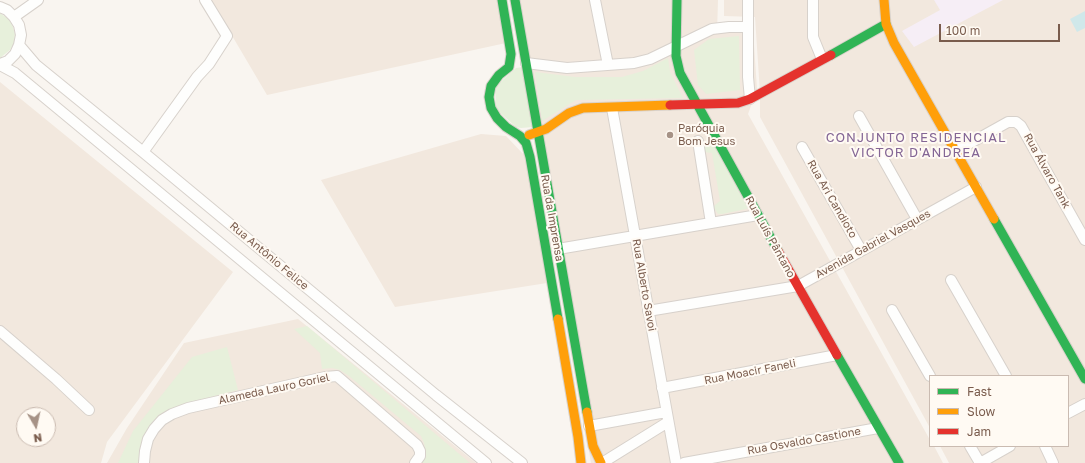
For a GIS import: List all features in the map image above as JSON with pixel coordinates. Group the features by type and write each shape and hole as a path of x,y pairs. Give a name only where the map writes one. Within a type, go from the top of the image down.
{"street":[{"path":"14,17 38,0"},
{"path":"143,152 197,77 209,64 227,36 205,0"},
{"path":"502,0 511,54 509,66 526,63 567,68 634,63 645,60 712,29 748,27"},
{"name":"Rua da Imprensa","path":"515,0 589,426 593,446 602,463"},
{"path":"595,0 608,65"},
{"name":"Rua Luís Pântano","path":"677,0 676,56 680,73 696,105 899,463"},
{"path":"748,0 748,77 750,99"},
{"path":"813,0 813,37 822,59"},
{"path":"884,0 886,24 894,43 1085,379"},
{"path":"0,7 7,10 14,17 19,25 21,35 15,54 8,61 0,65"},
{"path":"520,136 537,133 569,113 583,108 738,103 750,99 886,24"},
{"name":"Rua Antônio Felice","path":"19,45 36,65 436,395 522,463"},
{"name":"Rua Antônio Felice","path":"0,65 15,73 486,463"},
{"name":"Rua da Imprensa","path":"509,66 499,75 491,86 489,97 491,108 497,118 520,136 526,143 530,157 578,437 581,463"},
{"name":"Rua Alberto Savoi","path":"612,108 676,463"},
{"path":"859,116 917,219"},
{"name":"Rua Álvaro Tank","path":"956,151 1008,122 1016,122 1021,126 1085,240"},
{"path":"698,141 711,223"},
{"name":"Rua Ari Candioto","path":"802,148 861,250"},
{"name":"Avenida Gabriel Vasques","path":"648,311 798,286 976,187"},
{"path":"558,249 758,215"},
{"path":"951,280 1005,375"},
{"path":"892,310 929,375"},
{"path":"0,331 56,379 89,410"},
{"name":"Rua Moacir Faneli","path":"662,388 837,355"},
{"name":"Alameda Lauro Goriel","path":"144,463 148,439 162,420 172,414 188,408 325,377 337,376 417,445 420,451 420,456 415,463"},
{"path":"1069,412 1085,404"},
{"path":"589,426 667,417"},
{"path":"602,463 667,417"},
{"name":"Rua Osvaldo Castione","path":"684,463 878,428"},
{"path":"971,447 980,463 1008,447"},
{"path":"1045,447 1053,463"}],"shaded area":[{"path":"211,0 499,0 506,43 267,95"},
{"path":"510,0 718,0 717,33 753,30 757,89 748,114 929,438 929,447 935,447 943,463 591,463"},
{"path":"724,0 1085,0 1085,463 949,463 941,447 1069,447 1069,375 929,375 929,426 760,117 755,17 724,16"},
{"path":"934,0 1003,0 914,47 902,31 940,10"},
{"path":"0,82 233,272 107,442 101,463 0,463"},
{"path":"481,134 506,136 526,157 547,283 395,307 321,180"},
{"path":"298,319 476,463 107,463 127,428 184,343"}],"green space":[{"path":"0,13 9,19 15,34 14,43 10,50 0,58"},
{"path":"739,36 740,90 706,94 698,85 694,50 709,39"},
{"path":"668,58 670,72 683,98 576,100 542,121 535,72 575,77 622,77 643,71"},
{"path":"523,67 533,127 521,128 516,127 496,109 495,87 516,68"},
{"path":"709,136 748,208 718,214 714,208 714,206 720,201 712,153 703,152"},
{"path":"307,326 470,463 422,463 426,453 421,436 349,376 340,370 332,368 322,369 320,353 294,329"},
{"path":"227,347 238,390 180,405 169,410 159,417 140,463 118,463 133,431 192,357"}],"water":[{"path":"1085,11 1085,28 1077,32 1070,19"}],"traffic: fast":[{"path":"502,0 511,54 509,67 499,75 491,86 489,97 491,108 497,118 506,127 520,136 526,143 530,157 558,319"},
{"path":"515,0 587,412"},
{"path":"677,0 676,56 680,73 778,251"},
{"path":"831,55 886,24"},
{"path":"994,219 1085,379"},
{"path":"837,355 899,463"}],"traffic: slow":[{"path":"884,0 886,24 894,43 994,219"},
{"path":"529,135 546,129 569,113 583,108 670,105"},
{"path":"558,319 581,463"},
{"path":"587,412 593,446 601,463"}],"traffic: jam":[{"path":"670,105 738,103 750,99 831,55"},
{"path":"778,251 837,355"}],"place":[{"name":"Paróquia Bom Jesus","path":"670,135"}],"district":[{"name":"CONJUNTO RESIDENCIAL VICTOR D'ANDREA","path":"916,146"}]}
